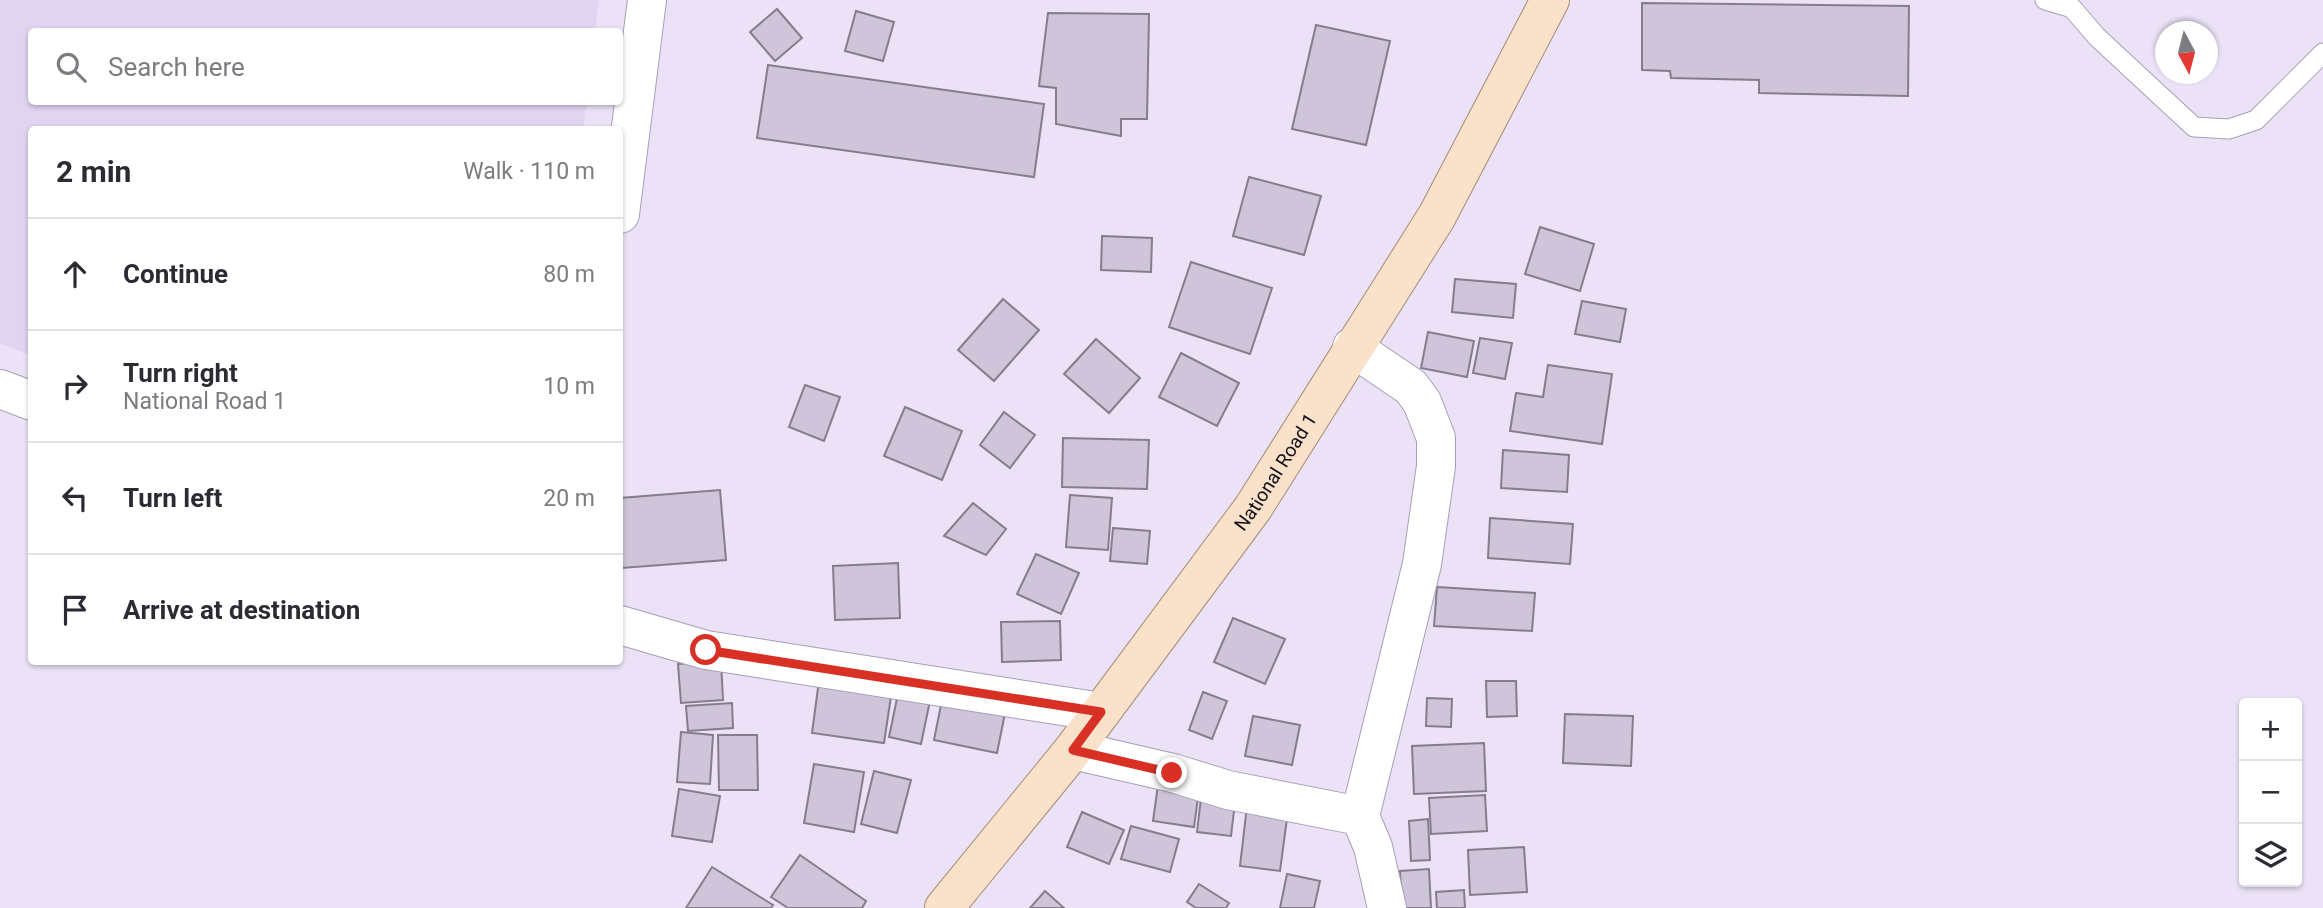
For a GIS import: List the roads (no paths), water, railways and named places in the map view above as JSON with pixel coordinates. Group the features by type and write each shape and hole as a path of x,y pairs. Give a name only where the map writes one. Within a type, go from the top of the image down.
{"main road":[{"name":"National Road 1","path":"944,908 1073,750 1253,508 1437,216 1550,0"}],"street":[{"path":"623,190 647,0"},
{"path":"1352,347 1411,387 1422,402 1436,438 1436,466 1422,564 1360,817 1373,847 1387,908"},
{"path":"0,389 28,400"},
{"path":"623,626 706,650 1101,712"},
{"path":"1073,750 1172,773 1228,790 1360,817"}],"lane":[{"path":"2046,0 2072,8 2096,37 2194,127 2229,129 2256,120 2323,53"}]}
